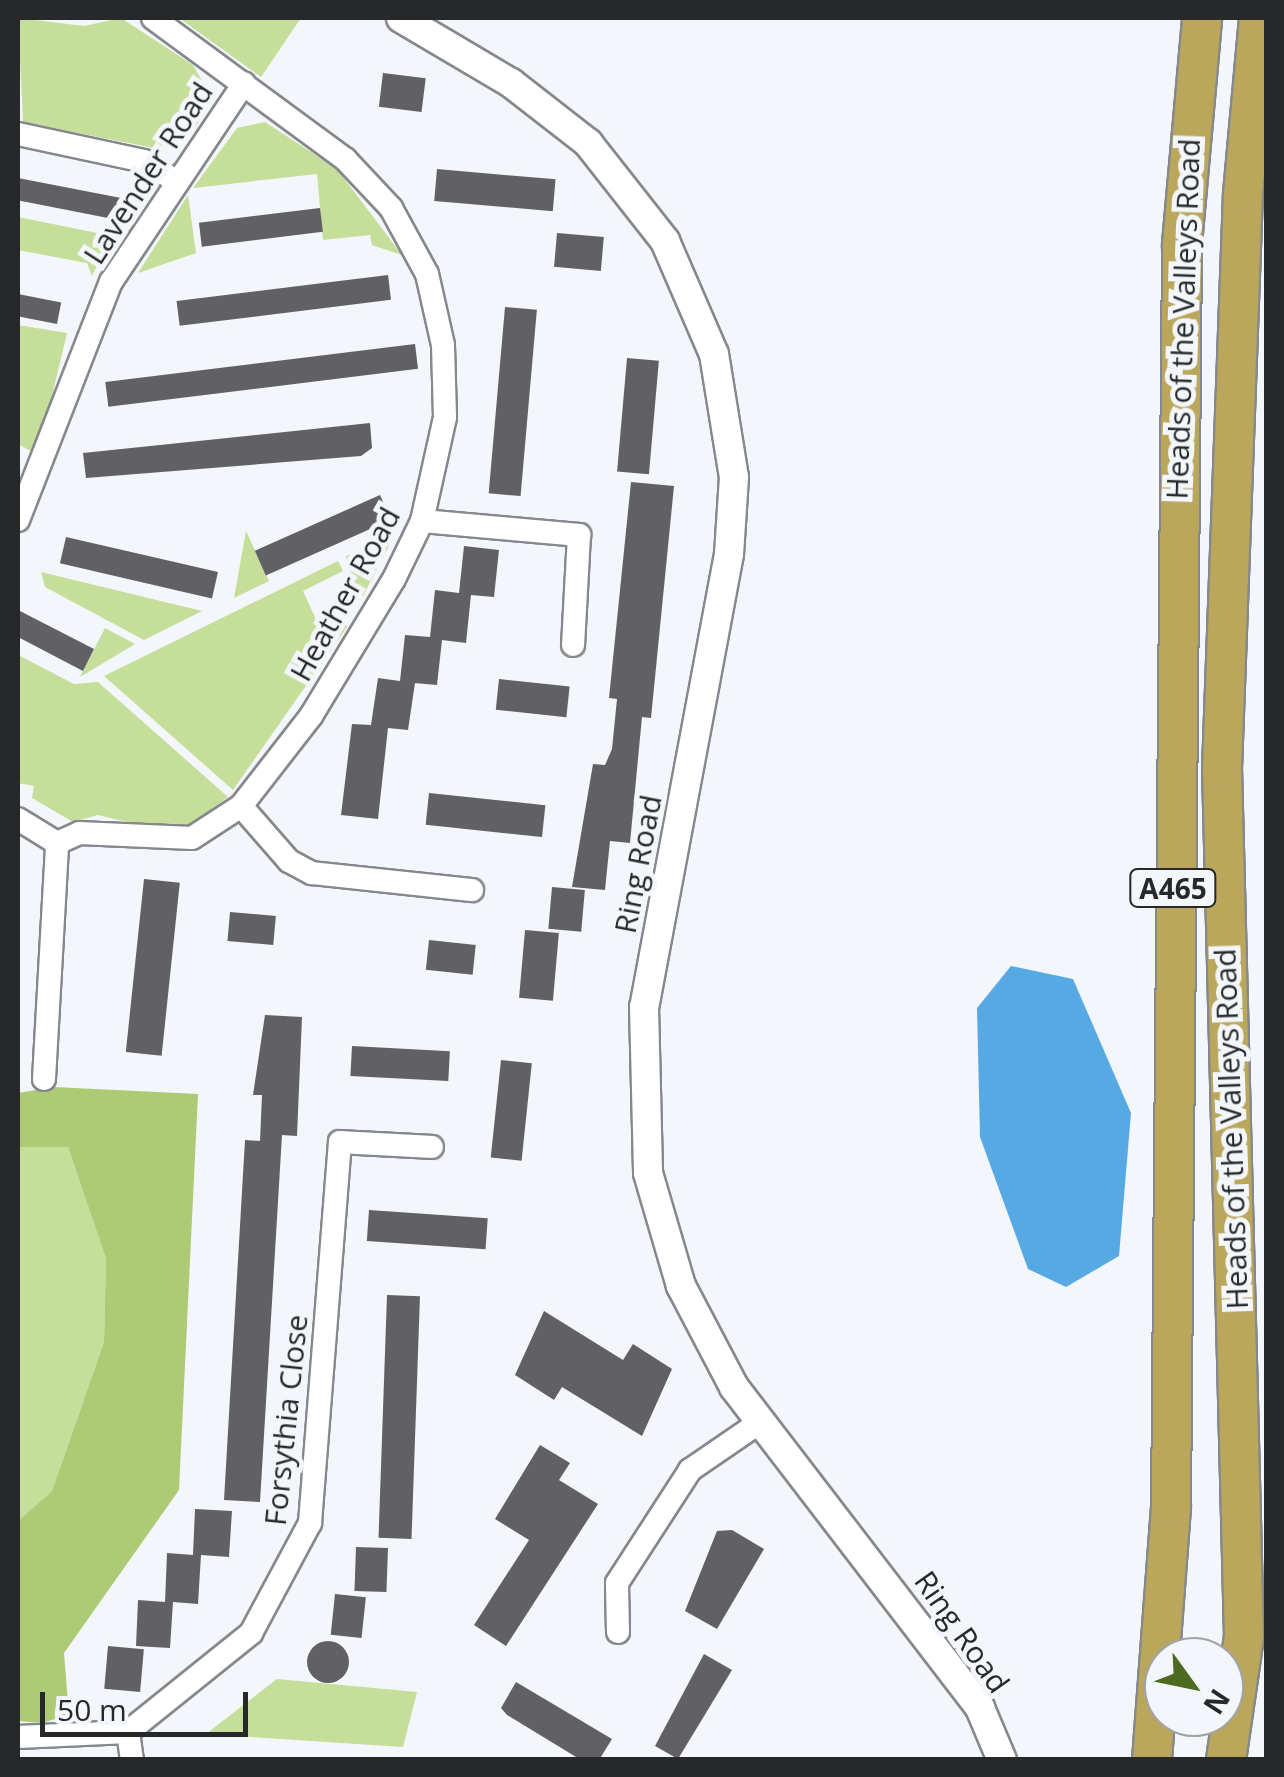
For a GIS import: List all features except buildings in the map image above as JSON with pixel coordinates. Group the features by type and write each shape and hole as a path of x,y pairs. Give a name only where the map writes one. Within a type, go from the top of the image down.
{"highway":[{"name":"Heads of the Valleys Road","path":"1152,1760 1171,1508 1182,244 1202,18"},
{"name":"Heads of the Valleys Road","path":"1226,1760 1244,1637 1222,769 1243,194 1260,18"}],"street":[{"name":"Heather Road","path":"56,843 78,834 192,838 240,806 360,639 422,521 446,379 428,274 391,208 345,159 153,18"},
{"name":"Ring Road","path":"401,18 511,82 588,143 664,242 714,354 733,462 729,554 644,1006 640,1089 648,1173 681,1286 760,1422 971,1695 1002,1760"},
{"name":"Lavender Road","path":"18,520 46,467 101,302 174,179 244,83"},
{"path":"18,134 144,160 174,179"},
{"path":"422,521 579,535 574,645"},
{"path":"240,806 289,861 312,873 472,890"},
{"path":"18,819 56,843 44,1079"},
{"name":"Forsythia Close","path":"128,1732 227,1659 303,1543 340,1142 432,1148"},
{"path":"618,1632 617,1584 690,1470 760,1422"},
{"path":"18,1737 128,1732 132,1760"}],"green space":[{"path":"18,18 84,26 121,18 193,65 204,84 200,120 188,137 154,148 23,122"},
{"path":"179,18 301,18 261,77"},
{"path":"265,122 337,169 402,255 372,245 370,235 323,240 317,174 193,188 237,128"},
{"path":"188,195 196,253 138,273"},
{"path":"18,217 112,236 92,276 87,263 18,250"},
{"path":"18,325 67,333 38,455 18,444"},
{"path":"246,531 269,581 234,598"},
{"path":"394,536 363,596 357,595 346,556"},
{"path":"338,561 343,571 303,591 319,626 343,617 347,627 233,790 104,676"},
{"path":"41,572 202,611 144,640 45,587"},
{"path":"105,628 135,644 80,677"},
{"path":"18,655 74,684 98,682 228,797 177,834 98,815 73,822 32,798 34,786 18,783"},
{"path":"54,1087 198,1094 179,1490 64,1653 69,1715 42,1723 18,1721 18,1521 52,1491 104,1342 106,1259 68,1147 18,1147 18,1093"},
{"path":"28,1143 68,1147 106,1259 104,1342 52,1491 18,1521 18,1147"},
{"path":"277,1679 417,1692 403,1747 206,1734"}],"water":[{"path":"1011,966 1073,979 1131,1113 1119,1256 1066,1287 1028,1269 980,1137 977,1008"}]}
